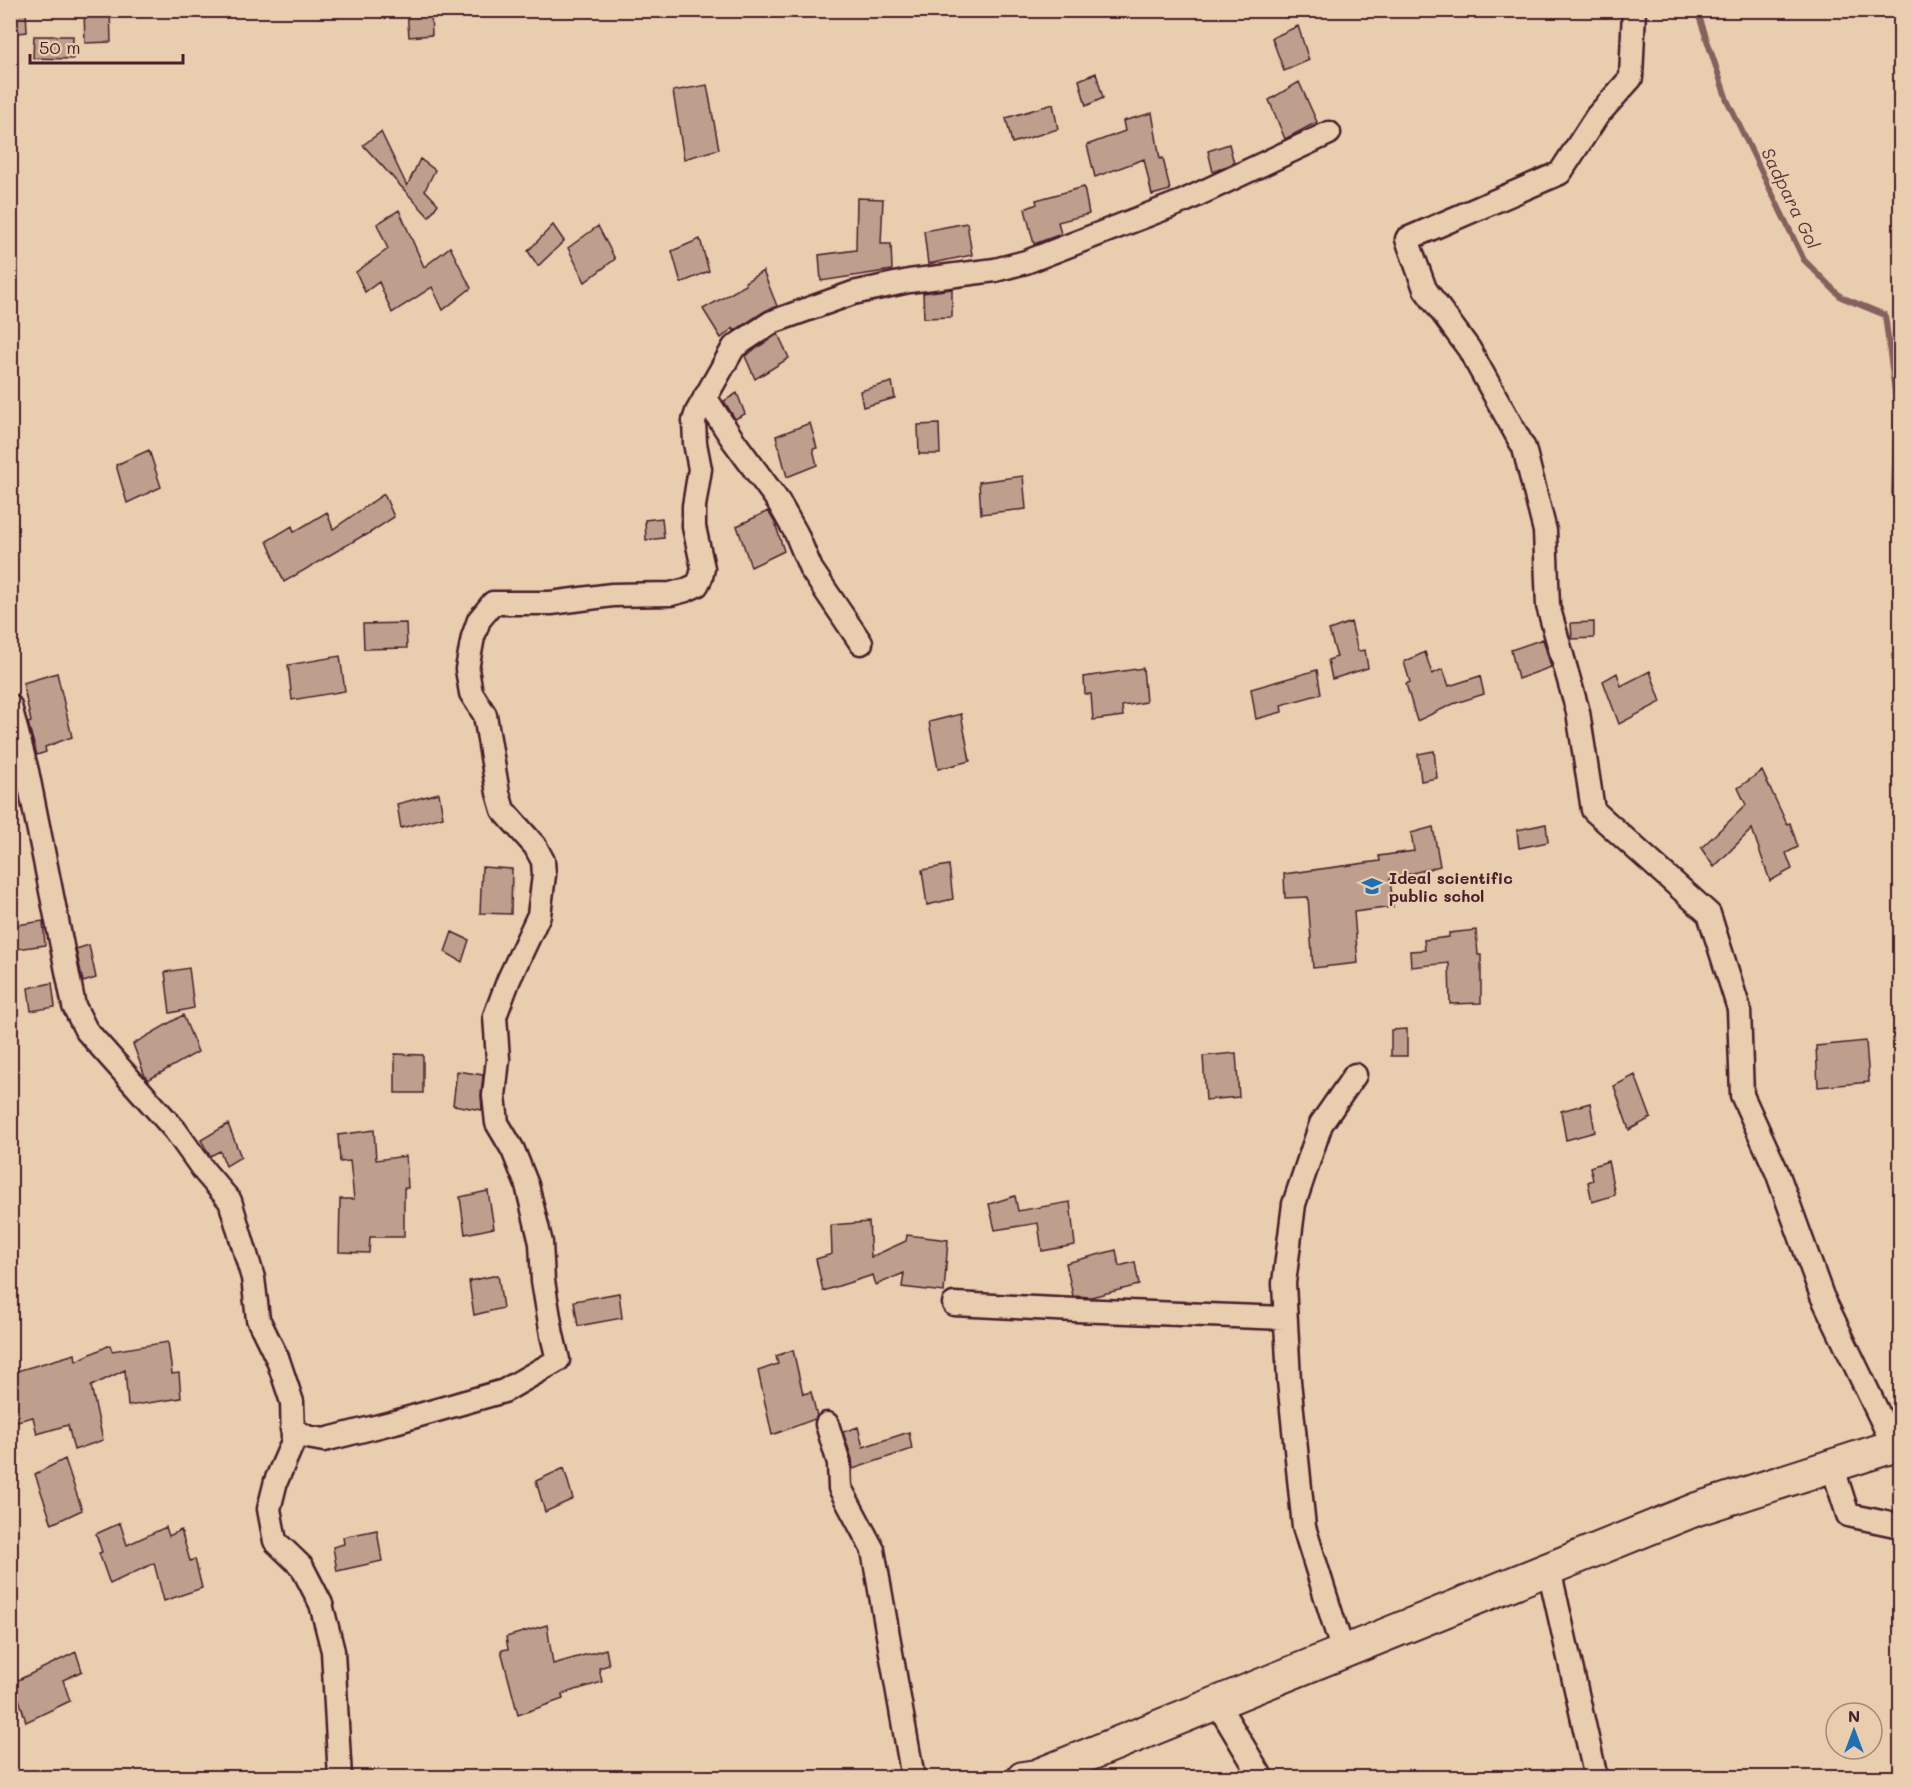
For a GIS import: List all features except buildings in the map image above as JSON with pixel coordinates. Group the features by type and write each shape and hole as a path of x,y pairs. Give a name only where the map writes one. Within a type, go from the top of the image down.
{"main road":[{"path":"1032,1777 1697,1509 1897,1445"}],"street":[{"path":"1634,10 1631,78 1597,116 1560,172 1407,238 1425,289 1470,349 1524,448 1545,531 1548,606 1578,712 1593,810 1709,914 1739,1009 1742,1095 1777,1172 1822,1296 1897,1445"},
{"path":"292,1430 307,1437 324,1440 395,1422 504,1391 558,1360 545,1292 541,1243 527,1185 513,1150 497,1124 494,1096 498,1059 495,1017 509,979 540,915 543,861 535,846 503,810 484,715 471,693 467,669 479,620 493,603 551,603 612,595 671,594 697,585 703,568 694,527 694,506 700,469 694,421 734,347 771,322 853,293 909,280 995,270 1026,262 1184,201 1329,133"},
{"path":"705,397 778,501 811,569 861,643"},
{"path":"10,706 27,771 74,1006 86,1030 175,1130 205,1172 230,1201 253,1278 258,1319 278,1360 292,1402 293,1442 276,1481 269,1509 275,1541 302,1567 321,1604 333,1651 340,1778"},
{"path":"1343,1652 1304,1527 1289,1381 1284,1283 1294,1204 1321,1124 1355,1075"},
{"path":"954,1304 1286,1318"},
{"path":"827,1424 840,1463 840,1488 873,1550 913,1778"},
{"path":"1832,1465 1848,1515 1900,1526"},
{"path":"1549,1569 1596,1778"},
{"path":"1217,1703 1262,1778"}],"waterway":[{"name":"Sadpara Gol","path":"1697,10 1727,100 1804,260 1841,297 1885,315 1897,407 1894,493 1900,505"}],"place":[{"name":"Ideal scientific public schol","path":"1372,886"}]}
